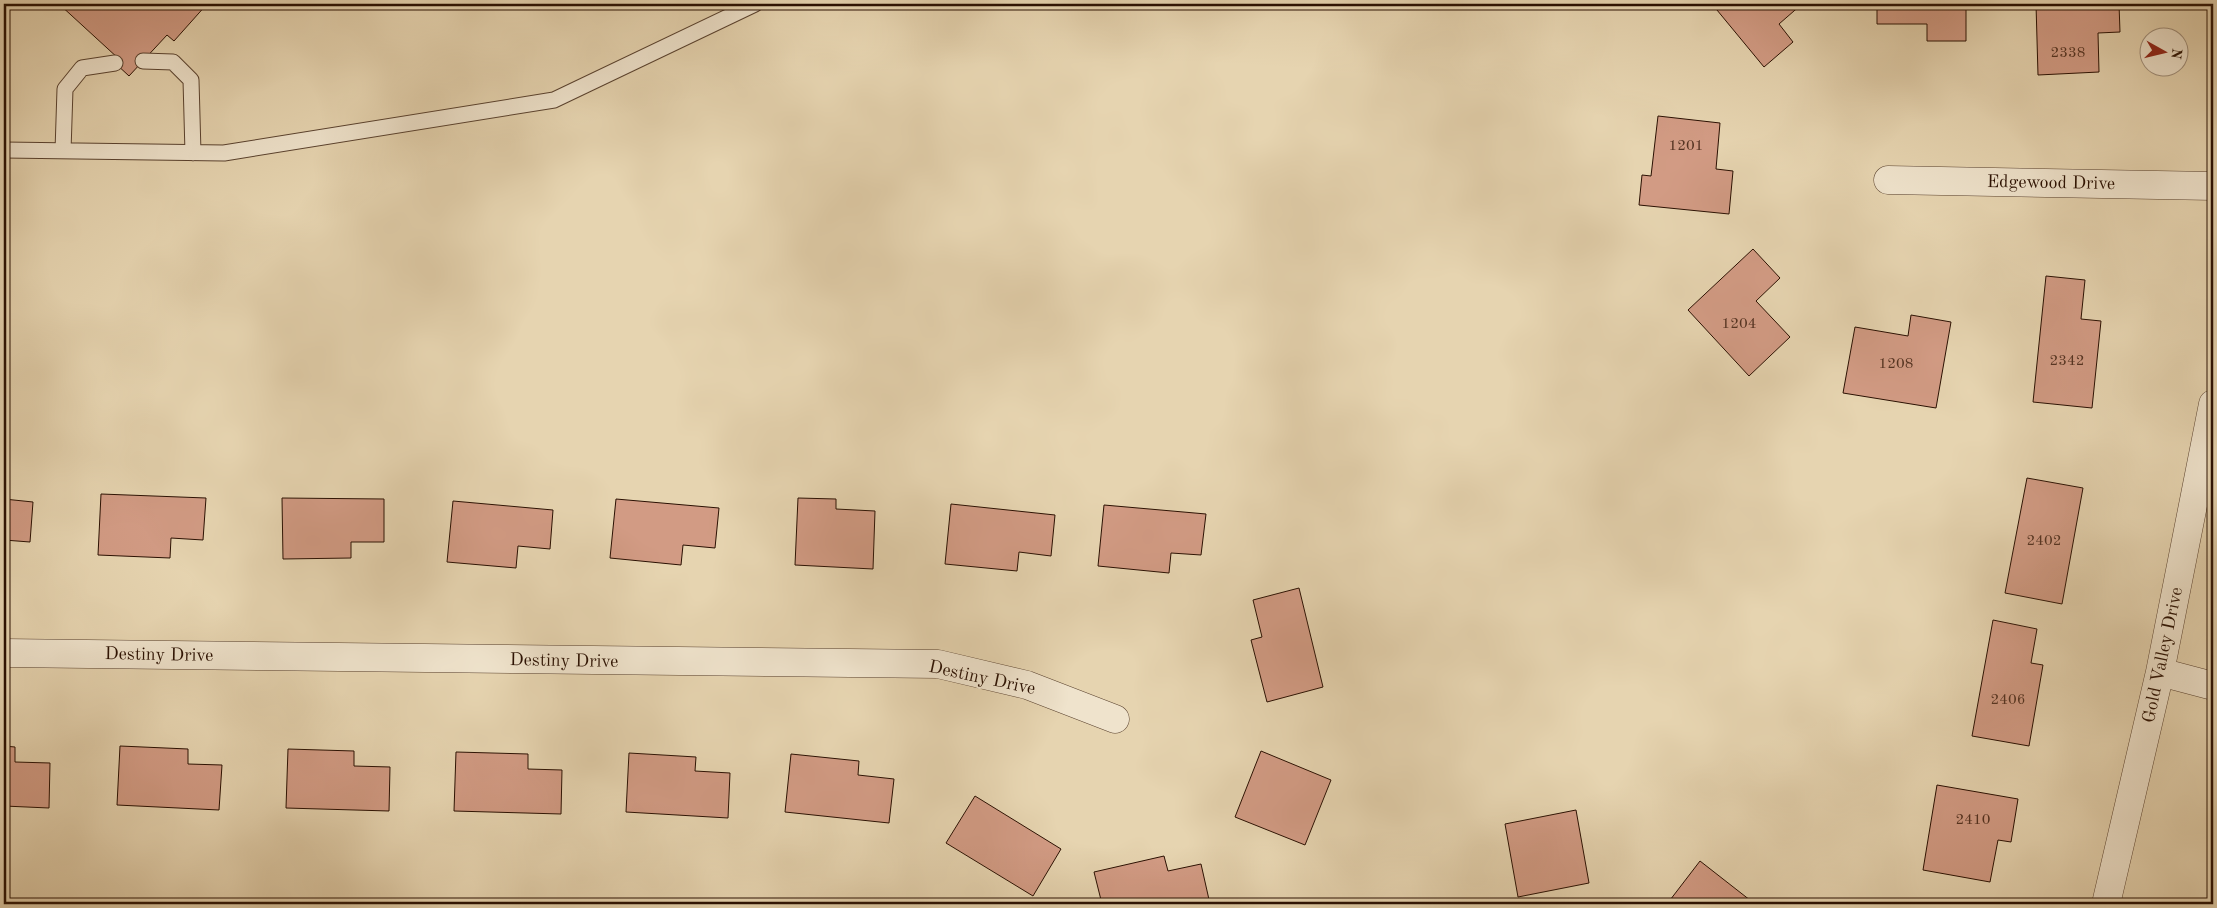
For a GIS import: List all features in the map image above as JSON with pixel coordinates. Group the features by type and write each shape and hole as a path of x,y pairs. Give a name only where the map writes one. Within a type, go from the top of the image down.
{"street":[{"name":"Edgewood Drive","path":"1888,180 2213,186"},
{"name":"Gold Valley Drive","path":"2106,904 2160,672 2213,404"},
{"name":"Destiny Drive","path":"4,653 938,664 1028,685 1115,719"},
{"path":"2160,672 2213,686"}],"lane":[{"path":"4,150 224,153 554,100 755,4"},
{"path":"143,61 173,62 191,80 193,153"},
{"path":"63,151 65,89 82,68 116,63"}],"building":[{"path":"59,4 207,4 174,41 167,35 129,76 115,63 119,59"},
{"path":"1712,4 1802,4 1779,24 1793,42 1764,67"},
{"path":"1877,4 1966,4 1966,41 1927,41 1927,24 1877,24"},
{"path":"2036,4 2119,4 2120,32 2098,33 2099,72 2038,75"},
{"path":"1658,116 1720,123 1716,169 1733,171 1729,214 1639,205 1642,175 1651,176"},
{"path":"1753,249 1780,278 1756,301 1790,337 1749,376 1688,310"},
{"path":"2046,276 2085,280 2081,319 2101,321 2092,408 2033,402"},
{"path":"1911,315 1951,322 1936,408 1843,393 1855,327 1908,336"},
{"path":"2027,478 2083,488 2062,604 2005,593"},
{"path":"101,494 206,498 203,540 171,538 170,558 98,555"},
{"path":"282,498 384,499 384,542 351,542 351,558 283,559"},
{"path":"798,498 836,499 836,509 875,511 873,569 795,565"},
{"path":"4,499 33,502 30,542 4,540"},
{"path":"616,499 719,508 715,548 683,545 681,565 610,558"},
{"path":"453,501 553,510 550,549 518,546 516,568 447,562"},
{"path":"951,504 1055,515 1051,556 1019,552 1017,571 945,564"},
{"path":"1104,505 1206,514 1201,555 1171,553 1169,573 1098,566"},
{"path":"1299,588 1323,687 1267,702 1251,640 1262,637 1253,600"},
{"path":"1993,620 2037,629 2031,663 2043,665 2029,746 1972,736"},
{"path":"4,746 15,747 15,762 50,763 49,808 4,806"},
{"path":"120,746 188,749 188,764 222,765 219,810 117,805"},
{"path":"288,749 354,751 354,766 390,767 389,811 286,808"},
{"path":"1261,751 1331,780 1305,845 1235,817"},
{"path":"456,752 528,754 528,769 562,770 561,814 454,811"},
{"path":"629,753 696,757 695,771 730,773 728,818 626,812"},
{"path":"791,754 859,761 858,775 894,779 889,823 785,812"},
{"path":"1937,785 2018,799 2011,842 1998,840 1990,882 1923,870"},
{"path":"975,796 1061,849 1033,896 946,843"},
{"path":"1576,810 1589,883 1518,897 1505,824"},
{"path":"1164,856 1168,871 1201,864 1210,904 1102,904 1094,872"},
{"path":"1700,861 1755,904 1667,904"},
{"path":"2213,872 2213,904 2207,904"},
{"path":"682,899 682,904 610,904 610,901"},
{"path":"4,901 44,902 44,904 4,904"},
{"path":"212,902 212,904 120,904 120,903"}]}
